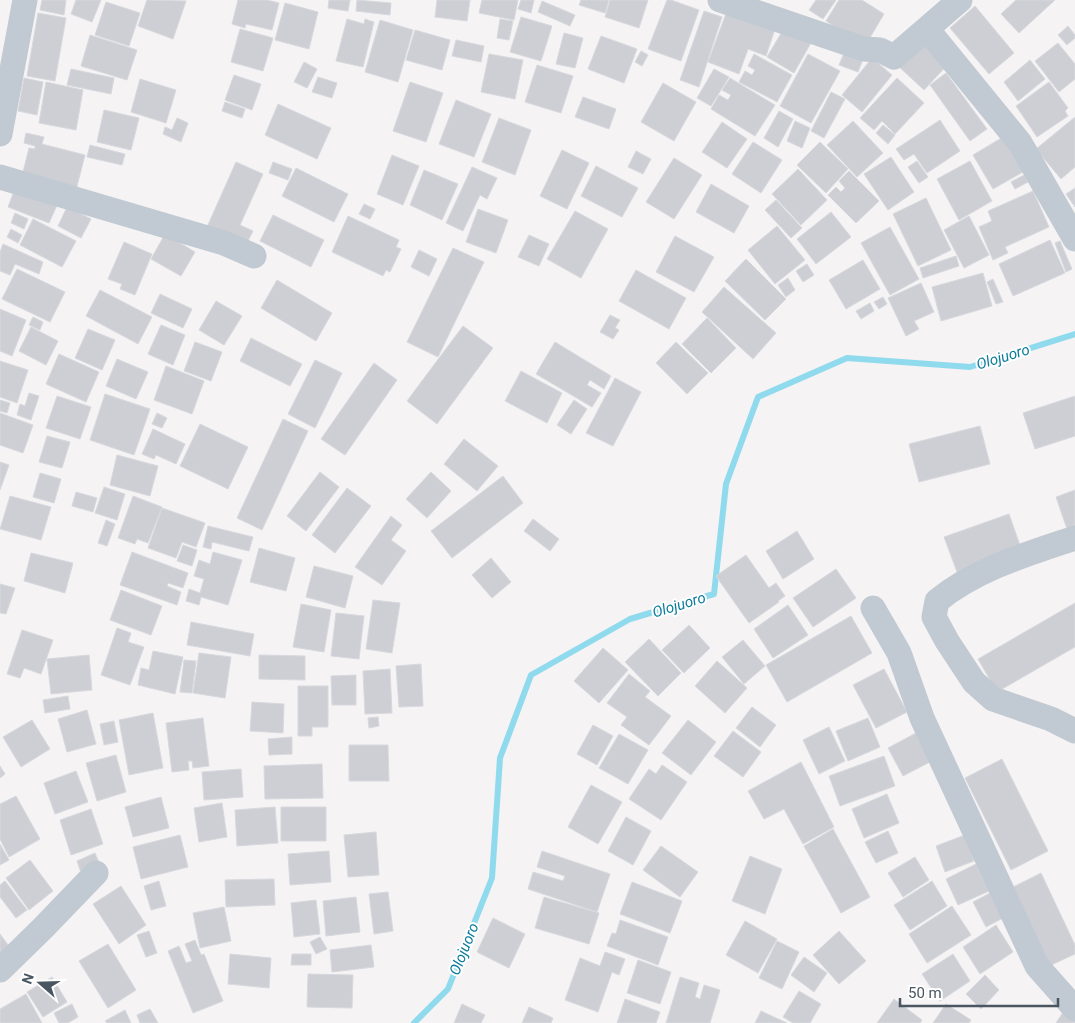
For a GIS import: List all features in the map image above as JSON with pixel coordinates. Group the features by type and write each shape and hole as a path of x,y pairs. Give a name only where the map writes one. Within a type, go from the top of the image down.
{"street":[{"path":"0,134 26,0"},
{"path":"720,0 864,49 880,50 894,57 960,0"},
{"path":"927,30 1020,143 1075,238"},
{"path":"0,177 224,244 254,256"},
{"path":"1075,538 1016,558 960,583 936,601 934,617 947,641 974,682 994,699 1051,719 1075,731"},
{"path":"873,608 899,653 922,718 1037,966 1075,1009"},
{"path":"0,970 96,873"}],"building":[{"path":"42,0 66,0 64,15 40,10"},
{"path":"76,0 101,0 92,22 71,14"},
{"path":"147,0 186,1 173,39 138,26"},
{"path":"238,0 267,0 279,3 272,30 246,24 245,28 232,24"},
{"path":"329,0 350,0 348,11 328,8"},
{"path":"357,0 391,3 390,15 356,11"},
{"path":"437,0 470,0 467,21 435,17"},
{"path":"482,0 518,0 514,20 479,13"},
{"path":"521,0 534,0 531,13 518,9"},
{"path":"581,0 609,0 605,13 579,5"},
{"path":"610,0 648,0 639,28 605,17"},
{"path":"667,0 699,10 681,61 648,49"},
{"path":"816,0 836,0 823,19 809,10"},
{"path":"839,0 862,0 884,14 865,46 826,21"},
{"path":"1016,0 1055,0 1019,33 1001,14"},
{"path":"542,1 575,15 570,26 538,12"},
{"path":"106,2 140,13 129,46 95,35"},
{"path":"285,3 318,12 309,49 275,40"},
{"path":"975,6 1014,53 989,74 950,28"},
{"path":"704,11 722,17 699,87 680,80"},
{"path":"727,11 775,29 766,56 748,49 739,74 708,62"},
{"path":"38,13 66,18 55,81 27,76"},
{"path":"521,17 552,26 541,61 510,52"},
{"path":"347,19 364,24 365,19 374,22 363,67 336,61"},
{"path":"500,19 513,21 509,40 497,38"},
{"path":"380,20 413,30 398,82 365,72"},
{"path":"786,25 812,41 794,73 767,57"},
{"path":"1068,26 1075,35 1075,38 1067,45 1058,35"},
{"path":"240,29 273,38 263,71 231,62"},
{"path":"415,30 450,40 442,70 406,60"},
{"path":"564,33 583,38 575,68 556,64"},
{"path":"90,35 137,50 127,80 81,66"},
{"path":"923,35 951,61 924,90 896,64"},
{"path":"601,36 637,49 624,83 588,69"},
{"path":"456,40 484,46 481,62 452,56"},
{"path":"1058,43 1075,64 1075,79 1059,92 1035,61"},
{"path":"847,46 865,54 858,72 839,65"},
{"path":"641,51 648,55 642,66 635,62"},
{"path":"489,54 523,60 515,99 481,92"},
{"path":"754,54 792,75 777,102 739,82 745,71 752,75 755,70 748,66"},
{"path":"808,54 840,71 811,123 780,106"},
{"path":"872,58 892,75 862,112 842,95"},
{"path":"1030,60 1045,79 1018,101 1004,82"},
{"path":"304,62 317,69 307,88 294,82"},
{"path":"537,65 573,76 561,113 525,102"},
{"path":"71,69 114,78 111,94 67,85"},
{"path":"714,69 729,77 711,106 697,98"},
{"path":"946,73 987,129 970,141 930,85"},
{"path":"234,75 261,84 252,110 225,100"},
{"path":"318,77 337,83 332,98 312,92"},
{"path":"24,78 43,82 37,115 18,111"},
{"path":"730,78 775,105 755,136 711,109 719,95 728,100 731,95 722,90"},
{"path":"897,78 924,103 895,134 882,121 874,130 860,118"},
{"path":"140,79 176,90 166,123 131,112"},
{"path":"46,82 83,90 76,130 39,123"},
{"path":"410,82 443,93 426,142 393,131"},
{"path":"1049,82 1068,108 1065,111 1068,116 1037,137 1016,106"},
{"path":"663,83 696,102 674,141 641,122"},
{"path":"831,92 845,99 824,138 811,131"},
{"path":"583,97 616,109 609,129 575,117"},
{"path":"456,100 491,114 474,157 439,144"},
{"path":"225,102 245,109 242,118 222,111"},
{"path":"278,104 331,128 317,159 265,135"},
{"path":"104,110 139,118 131,150 97,142"},
{"path":"779,111 793,119 778,147 764,138"},
{"path":"1075,117 1075,167 1061,179 1036,149"},
{"path":"177,118 188,123 181,142 163,134 165,127 172,130"},
{"path":"499,118 531,130 515,175 482,162"},
{"path":"940,120 960,151 927,173 914,154 904,160 896,149"},
{"path":"795,121 810,128 802,148 787,141"},
{"path":"853,121 883,153 857,177 827,145"},
{"path":"722,122 747,139 727,168 702,152"},
{"path":"883,125 895,135 888,144 876,133"},
{"path":"26,133 44,137 42,144 85,155 76,190 22,176 29,148 35,149 35,146 24,143"},
{"path":"1003,137 1023,172 993,189 973,155"},
{"path":"753,142 782,160 761,193 732,174"},
{"path":"820,142 848,169 826,193 797,165"},
{"path":"90,145 125,154 122,165 87,157"},
{"path":"562,150 589,163 567,209 540,196"},
{"path":"636,151 651,159 643,174 628,167"},
{"path":"392,155 419,166 403,205 377,194"},
{"path":"891,157 914,192 888,210 864,174"},
{"path":"674,158 702,175 674,219 646,202"},
{"path":"917,161 928,177 919,183 908,167"},
{"path":"970,161 992,201 959,220 937,179"},
{"path":"236,162 263,174 240,225 253,231 246,245 207,227"},
{"path":"273,162 292,169 288,180 269,173"},
{"path":"596,166 638,188 622,217 581,196"},
{"path":"472,167 497,178 487,199 480,195 463,231 446,223"},
{"path":"296,168 348,194 334,222 282,196"},
{"path":"798,169 827,200 801,225 772,194"},
{"path":"424,170 458,184 442,220 410,205"},
{"path":"849,171 879,201 856,223 828,195 836,187 841,192 845,188 839,181"},
{"path":"1024,175 1028,182 1015,189 1011,182"},
{"path":"711,184 749,206 734,233 696,212"},
{"path":"16,186 58,203 49,223 8,207"},
{"path":"1075,188 1075,207 1066,194"},
{"path":"1033,191 1049,227 1005,247 1008,253 993,260 979,227 992,221 988,211"},
{"path":"926,198 951,250 918,266 893,214"},
{"path":"776,200 802,228 791,238 765,210"},
{"path":"364,204 375,209 370,219 359,214"},
{"path":"67,207 91,219 81,238 58,226"},
{"path":"478,209 508,220 496,253 466,242"},
{"path":"575,211 608,229 581,278 547,259"},
{"path":"831,212 851,237 816,264 797,239"},
{"path":"15,213 28,219 24,229 11,223"},
{"path":"273,215 324,240 311,267 260,241"},
{"path":"348,216 399,240 396,247 401,249 390,272 386,270 383,276 332,252"},
{"path":"969,216 989,255 964,268 944,230"},
{"path":"33,219 76,241 62,267 20,245"},
{"path":"777,226 805,260 775,284 748,250"},
{"path":"890,227 919,279 890,295 861,243"},
{"path":"11,229 22,235 18,243 7,237"},
{"path":"165,234 195,252 181,276 151,259"},
{"path":"529,235 549,244 539,266 518,257"},
{"path":"675,236 714,257 694,292 656,272"},
{"path":"1050,240 1065,273 1013,296 999,264"},
{"path":"1060,241 1072,269 1066,272 1055,243"},
{"path":"124,242 152,254 135,295 120,289 122,284 108,279"},
{"path":"3,244 43,262 39,274 15,264 10,275 0,271 0,252"},
{"path":"453,248 484,262 438,357 407,342"},
{"path":"419,250 437,259 429,276 411,267"},
{"path":"956,256 959,266 923,278 920,268"},
{"path":"746,259 786,299 765,320 725,281"},
{"path":"863,260 880,289 846,309 829,280"},
{"path":"807,264 814,275 803,282 796,271"},
{"path":"17,269 65,292 50,322 2,299"},
{"path":"636,270 686,298 669,329 619,301"},
{"path":"983,273 992,306 941,321 932,287"},
{"path":"788,278 795,290 786,297 778,285"},
{"path":"993,279 1003,302 996,304 987,282"},
{"path":"277,280 332,313 316,341 261,308"},
{"path":"921,283 934,312 914,321 919,329 906,336 888,298"},
{"path":"724,287 776,333 753,359 702,312"},
{"path":"100,290 152,317 138,344 86,316"},
{"path":"160,294 192,309 183,328 151,313"},
{"path":"883,297 887,304 879,309 874,302"},
{"path":"216,301 242,316 224,345 199,330"},
{"path":"870,303 874,311 861,319 856,311"},
{"path":"0,309 26,320 12,356 0,351"},
{"path":"610,315 620,320 615,328 619,330 613,339 600,332"},
{"path":"33,317 43,322 40,330 29,325"},
{"path":"707,318 736,348 711,373 682,344"},
{"path":"161,325 185,335 173,365 148,354"},
{"path":"463,326 493,348 437,424 407,401"},
{"path":"31,327 58,341 46,365 19,351"},
{"path":"88,329 115,340 102,370 75,358"},
{"path":"251,338 302,364 290,386 240,361"},
{"path":"195,342 222,352 211,381 184,371"},
{"path":"555,342 611,376 604,389 590,380 587,385 601,393 592,407 536,374"},
{"path":"676,342 708,373 687,394 656,363"},
{"path":"59,354 99,372 86,402 46,384"},
{"path":"117,359 148,372 136,399 106,386"},
{"path":"315,360 342,373 315,428 288,414"},
{"path":"0,361 28,370 17,403 0,397"},
{"path":"374,363 397,380 345,455 321,439"},
{"path":"166,366 204,381 192,414 154,400"},
{"path":"521,371 562,393 547,423 505,401"},
{"path":"615,378 641,392 613,446 586,433"},
{"path":"29,393 39,396 31,420 17,415 20,404 25,406"},
{"path":"105,394 150,409 134,455 90,440"},
{"path":"57,396 91,407 80,439 46,428"},
{"path":"1075,396 1075,436 1035,449 1023,413"},
{"path":"0,400 10,403 7,413 0,411"},
{"path":"574,400 587,409 571,434 557,425"},
{"path":"0,413 33,425 23,453 0,445"},
{"path":"157,413 167,418 162,428 152,424"},
{"path":"283,419 308,431 262,530 237,518"},
{"path":"200,424 248,447 228,489 180,466"},
{"path":"980,426 990,464 919,482 909,444"},
{"path":"153,429 185,444 176,464 156,455 154,459 142,454"},
{"path":"47,436 70,442 62,468 39,462"},
{"path":"464,439 498,466 477,491 444,464"},
{"path":"117,455 158,466 150,496 110,485"},
{"path":"0,462 9,465 0,490"},
{"path":"320,472 339,487 306,531 287,516"},
{"path":"431,472 451,491 427,518 406,499"},
{"path":"40,473 61,479 54,503 33,497"},
{"path":"503,476 523,503 452,558 431,531"},
{"path":"104,487 125,494 117,520 95,513"},
{"path":"347,488 371,506 335,553 312,535"},
{"path":"1075,490 1075,530 1068,532 1056,497"},
{"path":"76,492 97,498 93,512 72,506"},
{"path":"10,496 51,507 41,540 0,529"},
{"path":"133,496 162,507 148,543 137,539 135,544 118,538"},
{"path":"162,508 205,523 196,547 182,542 176,558 148,548"},
{"path":"1009,514 1021,548 957,572 944,537"},
{"path":"391,516 402,525 391,540 406,551 382,585 355,567"},
{"path":"533,519 559,539 550,551 524,531"},
{"path":"106,520 115,524 107,546 98,543"},
{"path":"208,526 253,537 249,551 212,542 211,549 203,547"},
{"path":"797,531 814,559 783,579 766,551"},
{"path":"183,545 197,550 192,566 177,561"},
{"path":"259,548 295,558 286,591 250,582"},
{"path":"132,552 188,573 183,588 168,583 167,586 181,592 177,605 120,585"},
{"path":"213,552 242,560 228,605 201,597 199,605 186,601 189,589 200,593 204,579 194,576 199,560 210,564"},
{"path":"31,553 73,563 65,593 24,581"},
{"path":"746,555 769,588 776,583 785,596 749,623 716,576"},
{"path":"491,558 511,582 492,598 472,575"},
{"path":"314,566 353,576 345,608 306,597"},
{"path":"836,569 856,598 813,627 793,598"},
{"path":"0,584 15,588 6,614 0,613"},
{"path":"121,590 162,606 151,635 110,620"},
{"path":"373,600 400,603 392,653 366,649"},
{"path":"1075,603 1075,647 997,692 978,659"},
{"path":"301,604 331,610 324,652 293,647"},
{"path":"788,605 808,635 773,658 754,629"},
{"path":"336,613 364,616 359,659 331,656"},
{"path":"851,616 872,653 787,702 766,665"},
{"path":"191,622 254,634 250,656 187,645"},
{"path":"689,625 710,648 684,673 662,650"},
{"path":"117,628 131,633 128,642 144,647 130,685 101,675"},
{"path":"22,630 53,640 41,674 24,668 20,678 7,674"},
{"path":"649,639 681,673 658,696 625,662"},
{"path":"743,640 765,666 744,684 722,657"},
{"path":"603,648 628,670 599,703 574,681"},
{"path":"153,651 183,657 175,694 138,685 141,668 149,670"},
{"path":"199,653 231,657 225,698 193,693"},
{"path":"89,655 92,690 51,694 47,659"},
{"path":"259,655 305,656 305,680 259,679"},
{"path":"184,660 196,661 192,693 180,692"},
{"path":"717,661 747,688 725,713 695,686"},
{"path":"421,664 423,706 399,707 396,666"},
{"path":"390,669 392,713 365,714 363,671"},
{"path":"884,669 907,712 876,728 853,685"},
{"path":"629,674 650,691 645,697 671,716 649,745 621,725 627,717 607,703"},
{"path":"356,675 356,705 332,705 331,676"},
{"path":"298,686 328,686 328,727 312,727 312,736 298,736"},
{"path":"68,696 70,709 45,713 43,700"},
{"path":"252,702 284,704 283,733 250,731"},
{"path":"752,707 776,725 760,747 736,728"},
{"path":"87,710 96,744 67,752 58,719"},
{"path":"153,713 163,768 129,775 119,720"},
{"path":"378,717 379,726 369,728 368,718"},
{"path":"203,718 209,766 193,768 192,761 188,761 189,770 172,772 166,723"},
{"path":"868,718 880,747 848,761 836,731"},
{"path":"32,720 50,749 21,767 3,737"},
{"path":"688,720 716,742 691,775 662,753"},
{"path":"114,721 118,742 104,745 100,724"},
{"path":"593,725 613,736 597,765 577,754"},
{"path":"829,727 845,761 819,774 803,740"},
{"path":"733,731 761,752 743,777 714,756"},
{"path":"916,733 930,762 903,776 888,748"},
{"path":"619,734 648,750 628,784 599,768"},
{"path":"292,737 292,754 269,755 268,739"},
{"path":"349,745 388,745 389,781 349,781"},
{"path":"116,755 126,792 97,801 86,763"},
{"path":"884,756 895,786 840,806 829,776"},
{"path":"1002,759 1048,851 1011,870 965,778"},
{"path":"801,762 834,827 803,844 784,809 764,819 748,791"},
{"path":"322,764 323,798 265,799 264,766"},
{"path":"662,765 687,782 661,820 629,799 649,769 656,774"},
{"path":"0,766 5,774 0,778"},
{"path":"241,769 243,797 204,800 202,772"},
{"path":"76,771 88,802 55,814 44,783"},
{"path":"591,785 622,802 598,844 568,827"},
{"path":"887,794 899,823 864,838 852,809"},
{"path":"16,796 40,839 9,857 0,839 0,804"},
{"path":"161,797 169,828 133,837 125,807"},
{"path":"222,803 227,837 199,842 194,808"},
{"path":"275,807 278,843 237,846 235,810"},
{"path":"281,807 326,807 326,841 281,841"},
{"path":"91,809 103,844 71,855 60,820"},
{"path":"626,817 651,831 633,865 608,851"},
{"path":"833,829 870,897 841,913 804,846"},
{"path":"888,831 898,853 876,863 865,842"},
{"path":"376,832 379,875 348,877 344,835"},
{"path":"180,835 188,867 141,879 133,847"},
{"path":"965,835 974,861 945,872 936,846"},
{"path":"0,844 9,860 0,865"},
{"path":"661,846 698,872 680,897 643,870"},
{"path":"329,851 331,882 290,885 288,854"},
{"path":"542,851 610,874 597,912 528,889 533,872 563,881 565,876 537,867"},
{"path":"95,853 100,865 81,873 77,861"},
{"path":"750,856 782,869 765,914 732,901"},
{"path":"915,857 929,880 903,897 888,873"},
{"path":"30,860 53,891 29,910 6,878"},
{"path":"976,864 989,891 958,905 946,879"},
{"path":"1041,873 1075,945 1075,954 1047,967 1009,889"},
{"path":"274,879 275,905 226,907 225,880"},
{"path":"5,881 27,910 16,918 0,897 0,885"},
{"path":"159,881 166,906 151,910 144,886"},
{"path":"932,881 947,906 910,930 894,905"},
{"path":"632,882 682,901 670,933 620,914"},
{"path":"121,886 146,925 119,944 93,904"},
{"path":"994,891 1007,916 986,927 973,902"},
{"path":"388,892 393,931 374,934 369,894"},
{"path":"356,897 360,932 326,936 323,901"},
{"path":"544,897 599,913 589,944 535,928"},
{"path":"316,900 320,934 294,937 291,903"},
{"path":"952,906 971,935 927,963 909,934"},
{"path":"224,907 231,941 200,948 193,913"},
{"path":"493,918 525,934 509,968 477,952"},
{"path":"620,920 668,937 658,965 607,946 612,933 616,934"},
{"path":"745,921 777,939 758,973 726,955"},
{"path":"996,925 1013,952 980,974 963,947"},
{"path":"149,931 157,953 146,957 137,935"},
{"path":"839,931 866,961 839,984 813,955"},
{"path":"0,934 11,949 0,957"},
{"path":"320,937 327,949 316,954 310,942"},
{"path":"195,940 201,955 204,954 223,1001 193,1013 168,951 179,946 186,963 192,961 185,944"},
{"path":"777,941 799,952 782,989 759,978"},
{"path":"108,944 136,990 108,1008 79,961"},
{"path":"371,945 374,967 332,972 330,950"},
{"path":"605,952 625,959 619,975 612,972 598,1012 565,1000 580,958 600,966"},
{"path":"230,954 271,958 269,988 228,984"},
{"path":"292,954 311,954 311,965 291,965"},
{"path":"953,954 970,981 940,1001 922,974"},
{"path":"804,957 827,973 814,992 791,975"},
{"path":"638,960 671,972 660,1004 627,993"},
{"path":"308,974 353,975 352,1008 307,1007"},
{"path":"985,975 999,990 981,1009 966,994"},
{"path":"52,977 67,1002 43,1017 27,992"},
{"path":"680,977 699,983 695,997 700,999 704,985 720,990 710,1023 666,1023"},
{"path":"799,991 821,1004 810,1023 793,1023 783,1017"},
{"path":"26,994 42,1023 0,1023 0,1009"},
{"path":"625,999 660,1012 656,1023 617,1023"},
{"path":"894,999 922,1020 920,1023 877,1023"},
{"path":"72,1004 78,1017 68,1023 59,1023 54,1013"},
{"path":"462,1004 485,1015 481,1023 454,1023"},
{"path":"946,1004 971,1020 969,1023 933,1023"},
{"path":"529,1007 553,1018 551,1023 522,1023"},
{"path":"150,1009 158,1023 140,1023 137,1015"},
{"path":"125,1010 131,1023 107,1023 105,1021"},
{"path":"761,1011 787,1023 755,1023"},
{"path":"1064,1011 1075,1019 1075,1023 1056,1023"}],"waterway":[{"name":"Olojuoro","path":"414,1023 448,989 492,878 500,758 531,675 630,619 714,594 726,484 758,397 847,358 970,367 1075,334"}]}
